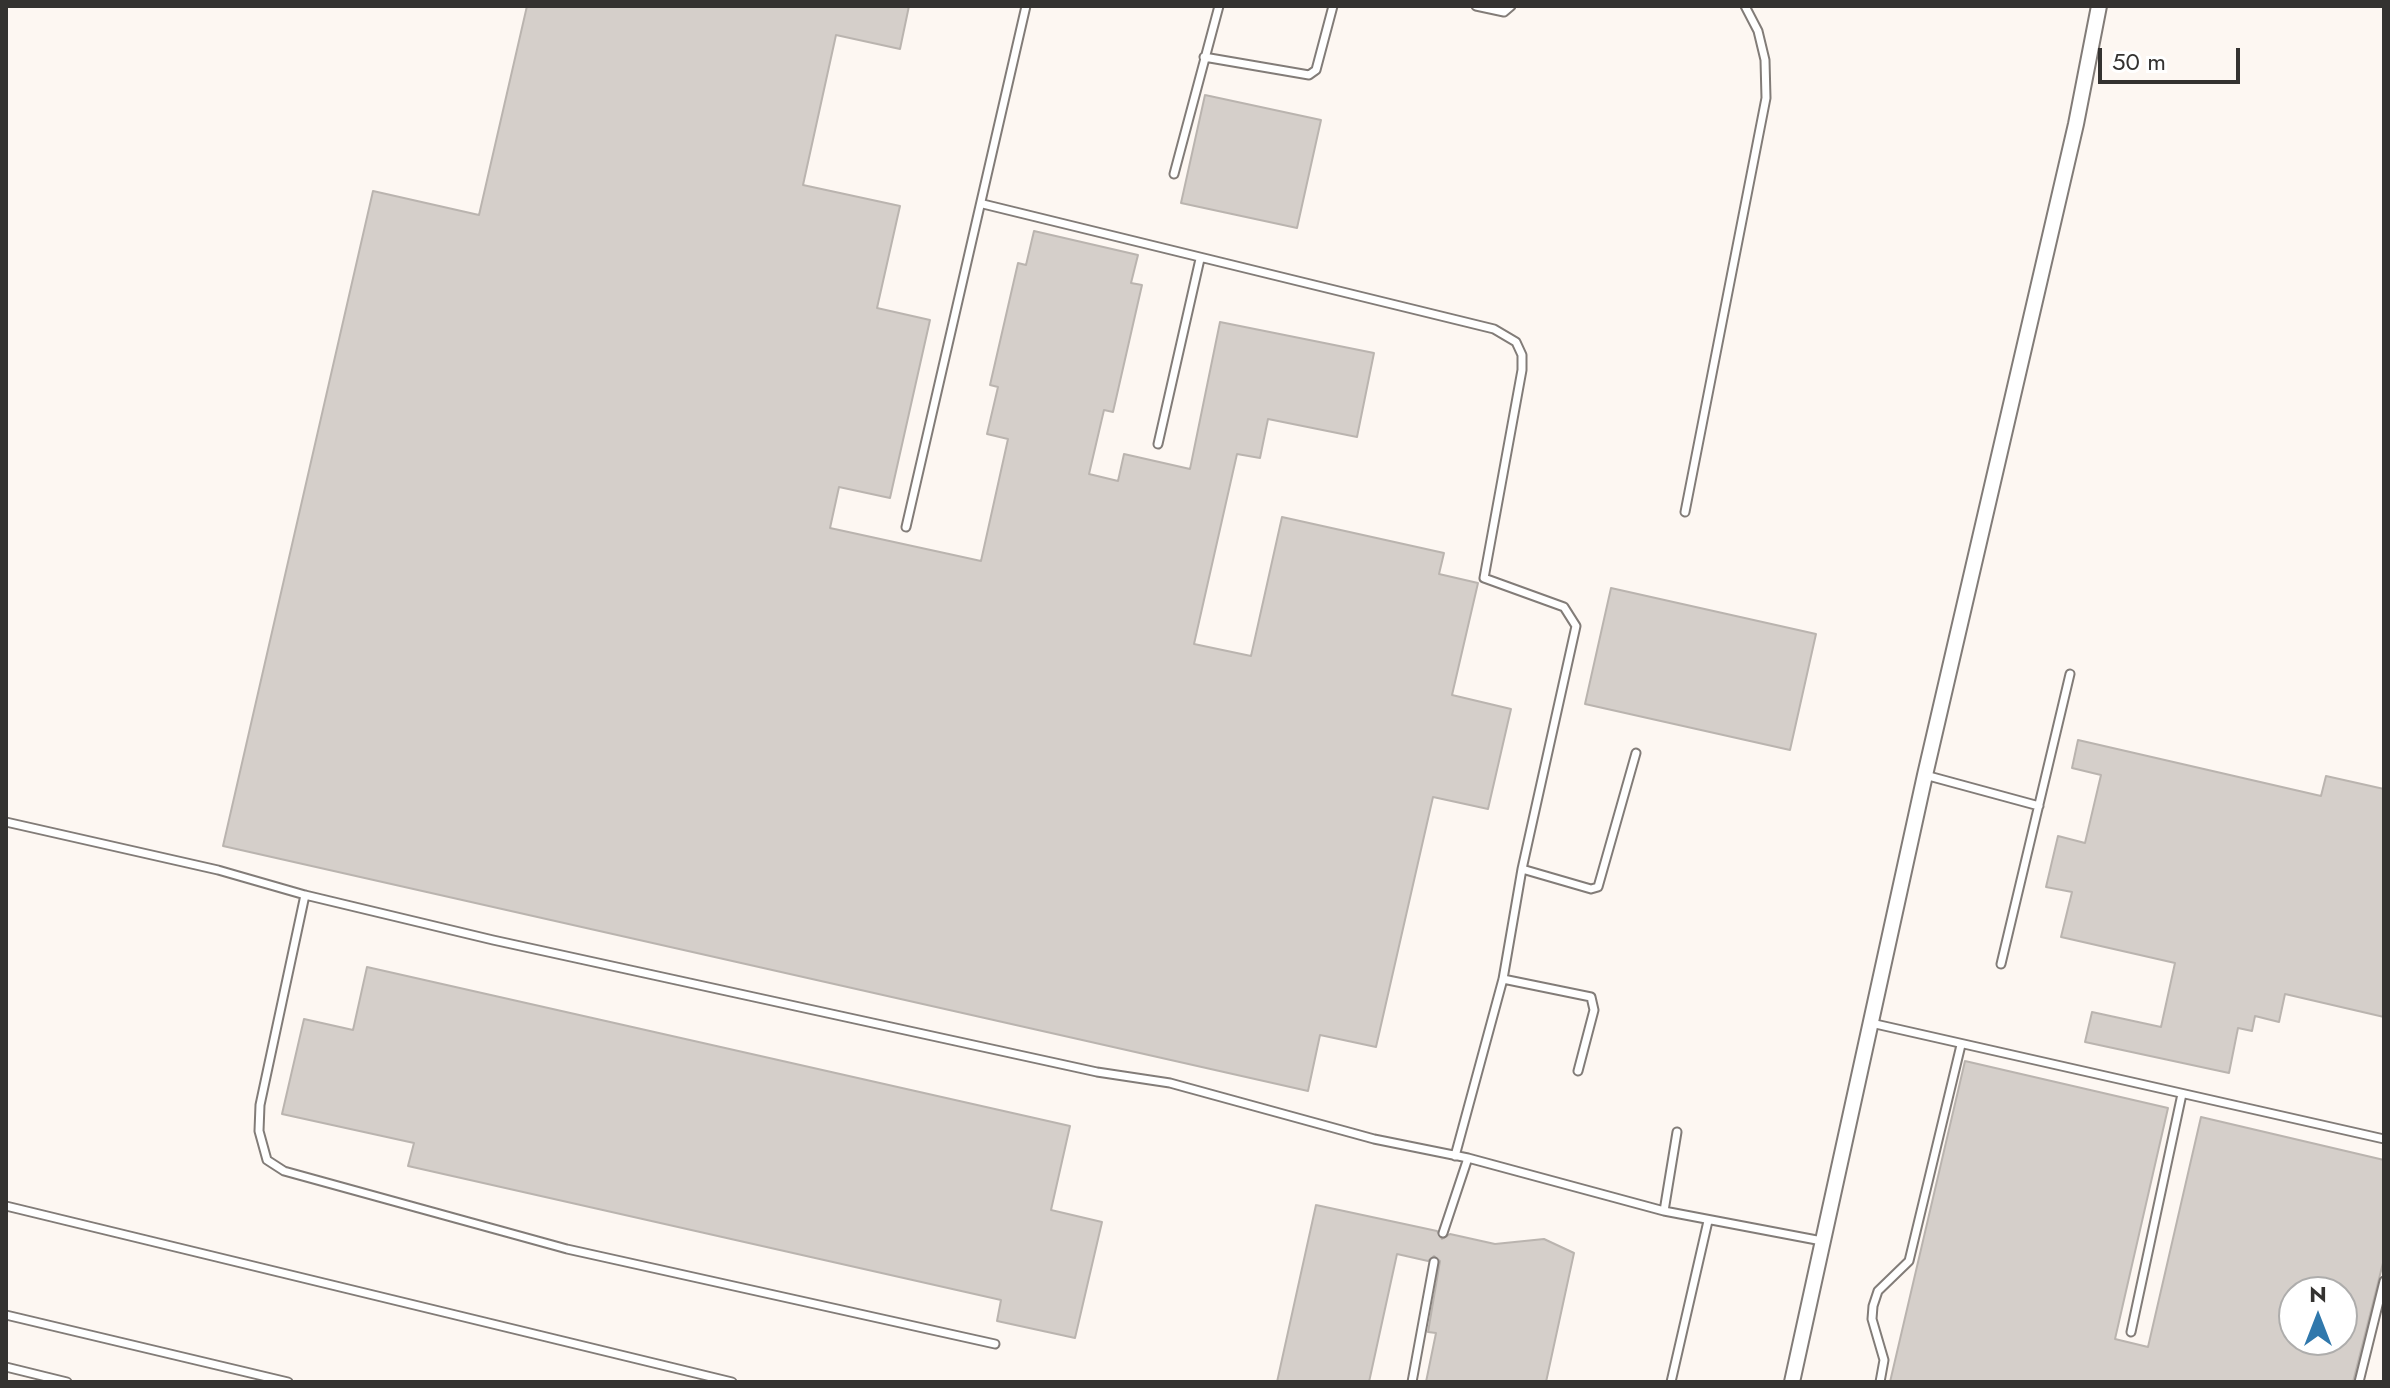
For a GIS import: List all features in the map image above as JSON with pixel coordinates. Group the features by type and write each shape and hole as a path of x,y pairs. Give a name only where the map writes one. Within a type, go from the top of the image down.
{"street":[{"path":"1792,1382 1925,775 2076,124 2099,6"}],"lane":[{"path":"906,527 983,204 1026,6"},
{"path":"1174,174 1219,6"},
{"path":"1204,57 1309,75 1316,70 1333,6"},
{"path":"1476,6 1504,12 1511,6"},
{"path":"1685,512 1766,98 1765,60 1758,31 1745,6"},
{"path":"983,204 1494,329 1516,342 1522,355 1522,370 1484,578 1564,607 1576,626 1522,869 1503,979 1455,1156"},
{"path":"1158,444 1200,259"},
{"path":"2001,964 2070,674"},
{"path":"1522,869 1591,889 1598,887 1636,753"},
{"path":"1925,775 2039,806"},
{"path":"6,822 218,870 305,895 1083,1069 1170,1083 1374,1139 1468,1158 1664,1211 1824,1241"},
{"path":"305,895 260,1105 259,1131 267,1160 284,1171 567,1249 995,1344"},
{"path":"1503,979 1591,997 1594,1010 1578,1071"},
{"path":"1870,1022 2384,1139"},
{"path":"1880,1382 1884,1360 1872,1319 1873,1306 1878,1291 1909,1261 1961,1045"},
{"path":"2131,1332 2182,1094"},
{"path":"1664,1211 1677,1132"},
{"path":"1443,1233 1468,1158"},
{"path":"6,1206 732,1382"},
{"path":"1671,1382 1708,1221"},
{"path":"1412,1382 1434,1262"},
{"path":"2359,1382 2384,1281"},
{"path":"6,1315 288,1382"},
{"path":"6,1367 67,1382"}],"building":[{"path":"527,6 909,6 900,49 836,35 803,185 900,206 877,308 930,320 890,498 839,487 830,528 981,561 1008,439 987,434 998,387 990,385 1018,263 1026,265 1034,231 1138,255 1131,283 1142,285 1113,412 1104,410 1089,474 1118,481 1124,454 1190,469 1220,322 1374,353 1357,437 1268,419 1260,458 1237,454 1194,644 1251,656 1282,517 1444,553 1439,574 1478,583 1452,695 1511,709 1488,809 1433,797 1376,1047 1320,1035 1308,1091 223,846 373,191 479,215"},
{"path":"1205,95 1321,120 1297,228 1181,203"},
{"path":"1611,588 1816,634 1790,750 1585,704"},
{"path":"2078,740 2321,796 2326,776 2384,789 2384,1017 2285,994 2279,1022 2255,1016 2252,1031 2238,1028 2229,1073 2085,1042 2092,1012 2161,1027 2175,963 2061,937 2072,892 2046,887 2058,836 2085,843 2101,775 2072,768"},
{"path":"367,967 1070,1126 1051,1210 1102,1222 1075,1338 997,1321 1001,1300 408,1166 414,1143 282,1114 304,1019 353,1030"},
{"path":"1965,1061 2168,1108 2115,1339 2148,1347 2201,1117 2384,1160 2384,1259 2353,1382 1890,1382"},
{"path":"1316,1205 1437,1231 1442,1239 1450,1234 1495,1244 1544,1239 1574,1253 1546,1382 1426,1382 1436,1333 1428,1332 1440,1261 1434,1256 1428,1261 1397,1254 1369,1382 1277,1382"}]}
